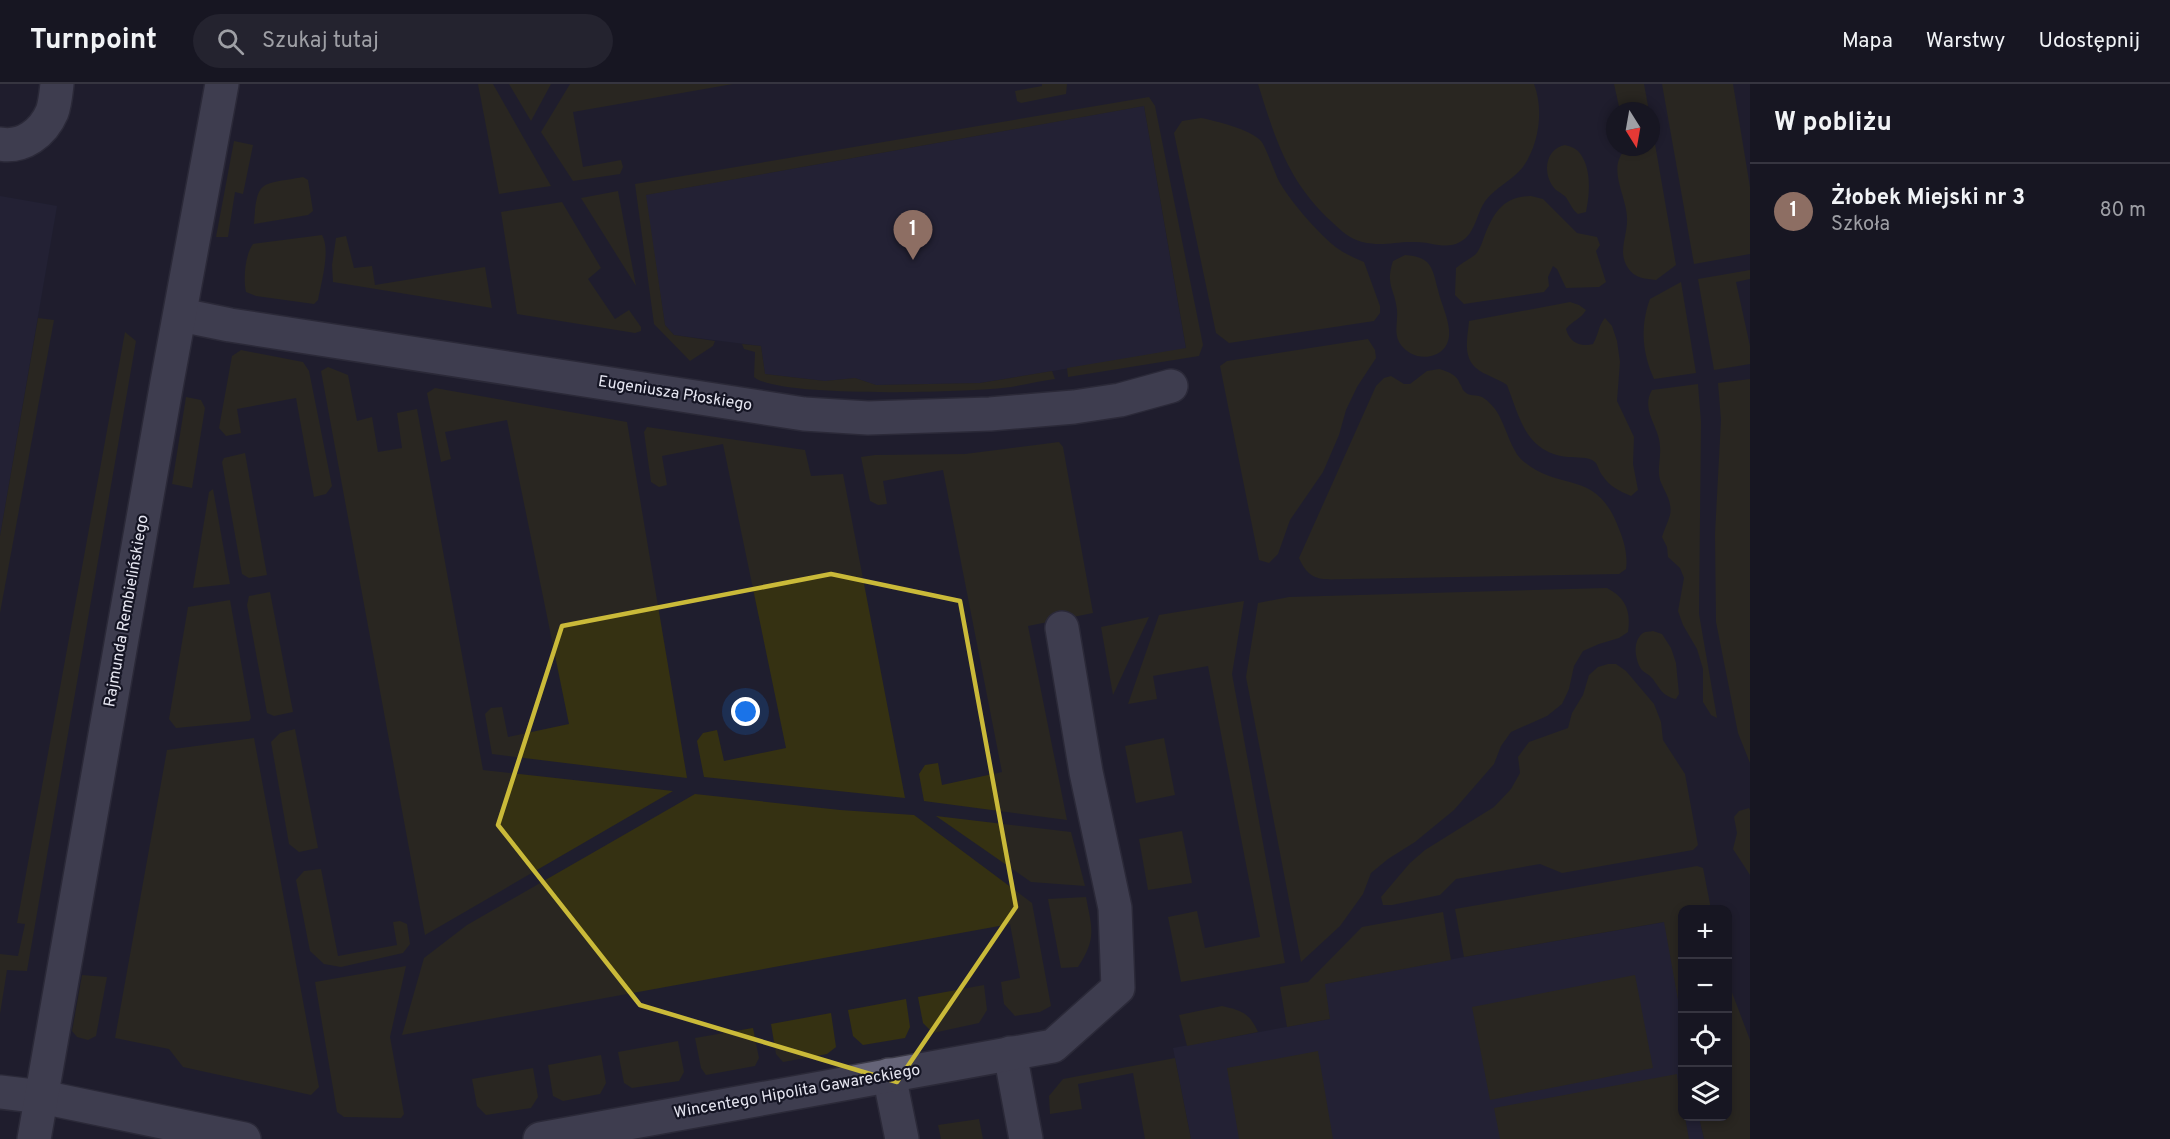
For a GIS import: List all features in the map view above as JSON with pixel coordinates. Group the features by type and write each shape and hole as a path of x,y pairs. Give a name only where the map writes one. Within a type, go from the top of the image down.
{"street":[{"path":"0,144 19,144 34,137 52,111 57,84"},
{"name":"Rajmunda Rembielińskiego","path":"34,1139 165,393 222,84"},
{"name":"Eugeniusza Płoskiego","path":"181,315 230,325 815,415 879,418 990,414 1074,407 1120,400 1171,386"},
{"name":"Wincentego Hipolita Gawareckiego","path":"540,1139 1053,1046 1118,988 1115,908 1086,772 1062,628"},
{"path":"1010,1053 1026,1139"},
{"path":"889,1075 902,1139"},
{"path":"0,1092 42,1097 244,1139"}],"highlighted area":[{"path":"831,574 960,601 1016,907 897,1082 640,1005 498,825 562,626"}],"shaded area":[{"path":"478,84 493,84 551,186 499,194"},
{"path":"509,84 551,84 531,121"},
{"path":"570,84 733,84 573,112 583,167 621,160 623,167 620,174 573,181 541,132"},
{"path":"1042,84 1067,84 1066,94 1021,103 1017,101 1015,91 1042,86"},
{"path":"1258,84 1534,84 1539,105 1538,127 1533,148 1523,167 1486,200 1473,229 1460,242 1449,245 1416,242 1370,243 1358,241 1342,231 1304,191 1277,141"},
{"path":"1614,84 1644,84 1647,102 1618,102"},
{"path":"1662,84 1733,84 1750,187 1750,254 1694,264"},
{"path":"1149,97 1155,106 1203,345 1199,356 1068,377 1067,368 1186,348 1144,106 646,195 665,325 674,335 715,341 713,346 690,361 654,324 635,184"},
{"path":"1144,106 1186,349 980,383 876,385 855,378 825,381 765,374 761,346 674,335 665,325 645,195"},
{"path":"1201,118 1241,129 1261,141 1280,183 1300,210 1335,247 1364,262 1380,306 1380,313 1374,321 1229,343 1216,333 1174,133 1182,121"},
{"path":"234,141 253,145 243,194 235,192 228,237 216,237"},
{"path":"1565,145 1578,151 1583,157 1588,172 1589,189 1586,212 1578,214 1565,196 1556,190 1547,171 1549,157"},
{"path":"1621,156 1657,156 1676,265 1656,280 1637,276 1631,271 1623,256 1627,218 1618,178 1618,162"},
{"path":"303,177 308,180 313,211 308,215 254,224 257,198 264,186"},
{"path":"618,191 636,286 581,198"},
{"path":"0,196 57,206 0,536"},
{"path":"1531,196 1543,199 1577,233 1597,237 1600,245 1596,251 1606,282 1599,287 1566,288 1557,269 1553,266 1548,277 1549,286 1544,292 1464,304 1455,295 1456,268 1476,254 1502,206 1514,199"},
{"path":"562,202 601,268 588,279 615,319 629,310 641,327 641,331 635,333 517,314 501,212"},
{"path":"322,235 326,249 324,267 318,300 314,304 256,296 246,292 245,267 253,244"},
{"path":"346,236 354,268 372,266 375,285 485,267 492,308 333,282 332,265 336,238"},
{"path":"1405,255 1420,258 1429,264 1447,320 1448,340 1444,348 1430,356 1422,357 1405,350 1399,342 1396,330 1397,310 1390,276 1393,261"},
{"path":"1750,270 1750,279 1736,282 1750,346 1750,364 1714,370 1698,279"},
{"path":"1681,282 1696,373 1654,379 1647,359 1644,339 1647,309 1650,299"},
{"path":"1570,302 1586,310 1566,329 1573,341 1584,345 1593,344 1605,318 1612,326 1617,341 1620,362 1617,401 1634,437 1633,464 1638,490 1631,496 1608,482 1592,460 1554,454 1533,441 1526,432 1507,385 1476,368 1467,352 1469,321"},
{"path":"38,318 54,320 0,613 0,536"},
{"path":"125,332 136,341 27,971 7,970 0,1014 0,954 18,956 25,924 17,923"},
{"path":"1368,339 1375,350 1376,358 1357,387 1346,410 1339,435 1323,472 1290,520 1278,554 1269,563 1259,560 1220,366 1227,361"},
{"path":"742,344 761,346 765,374 825,381 855,378 876,385 980,383 1052,371 1055,379 999,388 941,391 867,392 796,388 770,384 754,377 755,352 744,349"},
{"path":"241,350 303,362 309,371 332,486 326,494 314,497 296,398 237,409 241,433 226,436 219,428 232,356"},
{"path":"328,367 348,375 357,421 372,417 378,452 402,448 397,413 417,409 483,770 673,791 425,935 321,371"},
{"path":"1439,369 1454,376 1467,394 1482,397 1492,406 1523,461 1537,471 1577,484 1600,497 1610,510 1621,534 1626,553 1626,569 1619,574 1333,579 1319,578 1308,572 1299,558 1376,386 1384,378 1391,376 1404,384 1410,384 1427,371"},
{"path":"1750,379 1750,763 1738,733 1716,622 1715,534 1721,420 1718,383"},
{"path":"1698,384 1701,422 1699,614 1717,718 1711,715 1703,702 1703,669 1697,649 1678,611 1684,578 1680,568 1668,557 1667,547 1662,537 1671,510 1660,480 1659,440 1648,405 1652,390"},
{"path":"435,388 627,422 687,778 492,754 485,714 491,708 502,707 508,737 569,724 507,420 445,432 451,459 441,462 427,393"},
{"path":"186,397 201,400 205,408 192,488 172,484"},
{"path":"647,427 805,450 811,476 843,474 905,798 704,777 697,741 703,733 717,730 724,761 786,748 723,444 662,456 667,485 659,487 651,482 644,432"},
{"path":"1059,442 1063,447 1093,613 1028,626 1067,820 924,801 919,774 925,765 938,763 942,785 1002,772 943,470 883,481 887,504 878,505 870,501 861,457 965,454"},
{"path":"245,453 267,575 249,578 242,574 222,462 224,458"},
{"path":"213,489 230,584 193,588 209,492"},
{"path":"1607,588 1619,596 1626,606 1629,618 1628,632 1619,638 1583,651 1574,666 1569,689 1562,704 1547,716 1511,732 1501,746 1494,764 1454,810 1415,842 1371,873 1363,894 1340,926 1301,962 1246,677 1258,603 1289,597"},
{"path":"270,592 293,712 274,716 267,713 247,605 249,596"},
{"path":"230,600 251,718 249,721 176,728 169,719 188,607"},
{"path":"1244,601 1232,674 1285,963 1181,982 1168,917 1197,911 1205,948 1260,937 1208,666 1153,676 1157,699 1128,704 1159,615"},
{"path":"1149,617 1113,695 1101,627"},
{"path":"1653,631 1662,634 1671,648 1676,663 1679,694 1676,699 1667,696 1662,691 1641,669 1637,660 1637,641 1643,633"},
{"path":"1616,664 1626,671 1654,704 1661,722 1663,740 1685,774 1698,845 1693,850 1562,873 1540,864 1456,879 1440,895 1383,905 1381,897 1410,863 1425,850 1494,807 1511,789 1520,773 1518,757 1529,742 1568,728 1572,713 1583,695 1589,675 1598,667"},
{"path":"295,729 318,848 299,852 289,844 271,742 280,733"},
{"path":"254,738 319,1087 311,1095 183,1067 169,1049 115,1038 167,750"},
{"path":"1164,738 1175,795 1136,803 1125,746"},
{"path":"695,794 840,810 914,815 1032,903 1051,1006 1040,1012 1015,1016 1004,1004 1001,982 1020,978 1010,924 402,1035 424,958 467,925"},
{"path":"1749,808 1750,875 1733,849 1737,833 1734,817 1739,811"},
{"path":"936,816 1071,832 1085,886 1031,882"},
{"path":"1182,831 1192,883 1148,890 1139,839"},
{"path":"1697,866 1703,868 1710,905 1678,905 1678,1000 1664,922 1464,957 1455,909"},
{"path":"321,869 338,956 397,945 393,922 400,921 407,924 410,944 403,953 341,967 324,964 310,951 296,880 304,871"},
{"path":"1086,897 1091,926 1088,948 1078,967 1061,968 1048,899"},
{"path":"1443,912 1451,960 1325,984 1330,1019 1287,1027 1280,987 1308,982 1362,927"},
{"path":"1665,922 1678,998 1678,1121 1700,1121 1704,1139 1191,1139 1173,1048 1330,1019 1324,984"},
{"path":"406,966 390,1037 404,1114 401,1118 344,1117 337,1112 315,982"},
{"path":"82,975 107,977 96,1036 88,1040 77,1037 72,1031"},
{"path":"1635,975 1653,1068 1490,1100 1472,1007"},
{"path":"984,985 987,1010 979,1023 933,1033 923,1023 918,997"},
{"path":"1732,993 1750,1040 1750,1139 1704,1139 1700,1121 1732,1121"},
{"path":"906,999 910,1027 905,1038 863,1045 853,1036 848,1010"},
{"path":"1222,1006 1244,1014 1252,1021 1258,1032 1187,1046 1179,1015"},
{"path":"831,1013 836,1047 827,1054 783,1062 776,1054 771,1024"},
{"path":"753,1028 759,1058 755,1066 706,1075 701,1068 695,1038"},
{"path":"678,1041 684,1072 679,1081 632,1088 624,1083 618,1052"},
{"path":"1318,1051 1333,1139 1239,1139 1227,1068"},
{"path":"601,1055 606,1083 600,1094 563,1101 553,1096 548,1065"},
{"path":"1175,1058 1191,1139 1145,1139 1133,1073 1078,1084 1082,1109 1050,1114 1049,1096 1063,1079"},
{"path":"533,1068 538,1097 531,1108 486,1115 477,1106 472,1079"},
{"path":"1677,1074 1678,1121 1686,1121 1689,1139 1500,1139 1494,1108"},
{"path":"979,1119 983,1139 941,1139 938,1125"}],"place":[{"name":"Żłobek Miejski nr 3","path":"913,260"}]}
